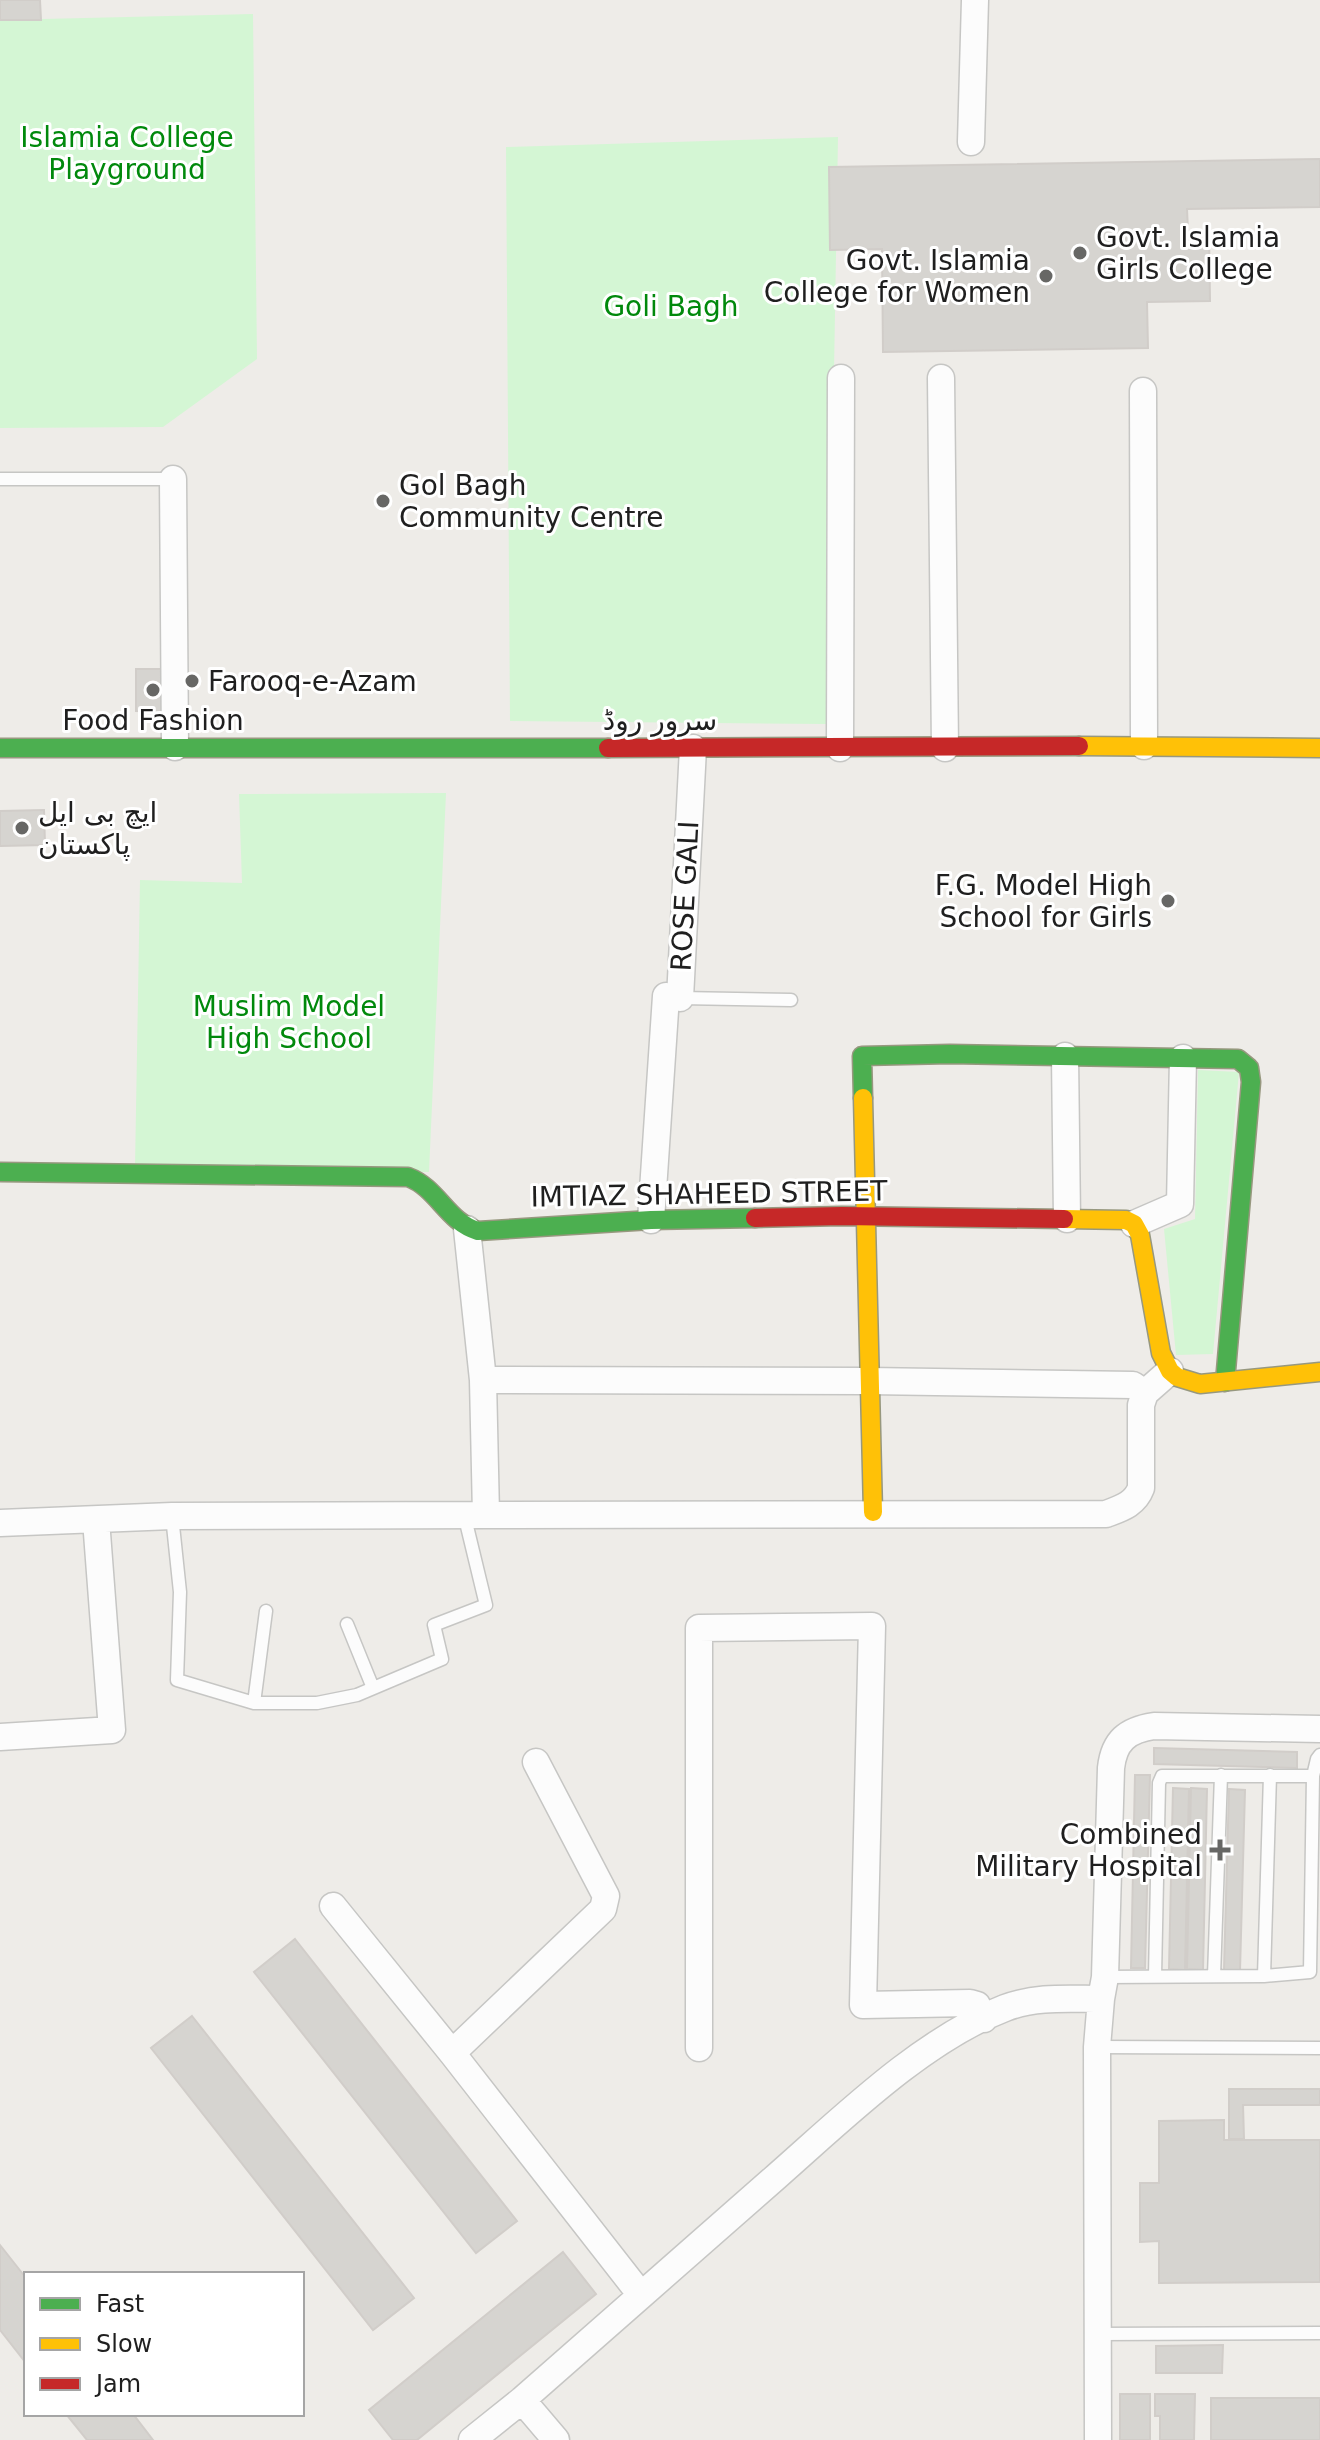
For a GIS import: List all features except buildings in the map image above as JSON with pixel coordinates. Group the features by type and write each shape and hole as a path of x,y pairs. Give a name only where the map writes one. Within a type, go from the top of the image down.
{"street":[{"path":"971,142 975,0"},
{"path":"840,748 841,378"},
{"path":"941,378 945,748"},
{"path":"1143,391 1144,746"},
{"path":"173,479 175,747"},
{"name":"سرور روڈ","path":"0,748 1320,748"},
{"name":"ROSE GALI","path":"651,1220 666,996 680,998 693,748"},
{"path":"873,1512 862,1056 950,1054 1238,1059 1249,1068 1251,1082 1225,1382"},
{"path":"1065,1056 1067,1219"},
{"path":"1183,1058 1180,1204 1134,1224 1140,1235 1161,1353 1170,1371 1188,1382 1225,1382 1320,1372"},
{"path":"0,1172 408,1177 422,1181 434,1191 459,1224 467,1229 483,1380 475,1514"},
{"name":"IMTIAZ SHAHEED STREET","path":"467,1229 651,1220 867,1217 1117,1218 1134,1224"},
{"path":"0,1523 172,1516 873,1512 1106,1514 1137,1498 1141,1488 1141,1405 1145,1393 1170,1371"},
{"path":"483,1380 1133,1385 1145,1393"},
{"path":"0,1737 112,1730 96,1520"},
{"path":"699,2048 699,1628 872,1626 863,2005 970,2003 977,2005 984,2019"},
{"path":"1098,2440 1097,2047 1103,1988 1111,1768 1119,1741 1137,1728 1154,1726 1320,1729"},
{"path":"452,2053 607,1902 536,1762"},
{"path":"333,1906 641,2295"},
{"path":"472,2440 522,2400 842,2119 923,2053 956,2032 1027,2000 1103,1988"},
{"path":"522,2400 556,2440"}],"lane":[{"path":"0,479 173,479"},
{"path":"680,998 791,1000"},
{"path":"172,1516 180,1592 177,1680 254,1703 317,1703 357,1695 442,1659 434,1625 486,1605 475,1514"},
{"path":"254,1703 266,1611"},
{"path":"347,1624 373,1688"},
{"path":"1103,1988 1155,1976 1264,1976 1307,1974 1312,1969 1313,1776 1320,1755"},
{"path":"1155,1976 1160,1779 1165,1775 1313,1776"},
{"path":"1214,1976 1221,1775"},
{"path":"1264,1976 1270,1775"},
{"path":"1097,2047 1320,2048"},
{"path":"1097,2334 1320,2333"}],"green space":[{"name":"Islamia College Playground","path":"253,14 257,359 163,427 0,428 0,20"},
{"name":"Goli Bagh","path":"838,137 828,724 510,721 506,147"},
{"name":"Muslim Model High School","path":"446,793 429,1172 135,1167 140,880 242,883 239,794"},
{"path":"1198,1070 1239,1072 1213,1354 1176,1355 1164,1229 1195,1219"}],"traffic: fast":[{"path":"0,748 608,748"},
{"path":"863,1098 862,1056 950,1054 1238,1059 1249,1068 1251,1082 1225,1382"},
{"path":"0,1172 408,1177 427,1189 467,1227 478,1231 651,1220 755,1218"}],"traffic: slow":[{"path":"1079,746 1320,748"},
{"path":"863,1098 873,1512"},
{"path":"1064,1219 1126,1220 1134,1224 1140,1235 1161,1353 1170,1371 1177,1377 1200,1384 1320,1372"}],"traffic: jam":[{"path":"608,748 1079,746"},
{"path":"755,1218 1064,1219"}],"place":[{"name":"Govt. Islamia Girls College","path":"1080,253"},
{"name":"Govt. Islamia College for Women","path":"1046,276"},
{"name":"Gol Bagh Community Centre","path":"383,501"},
{"name":"Farooq-e-Azam","path":"192,681"},
{"name":"Food Fashion","path":"153,690"},
{"name":"ایچ بی ایل پاکستان","path":"22,828"},
{"name":"F.G. Model High School for Girls","path":"1168,901"},
{"name":"Combined Military Hospital","path":"1220,1850"}]}
